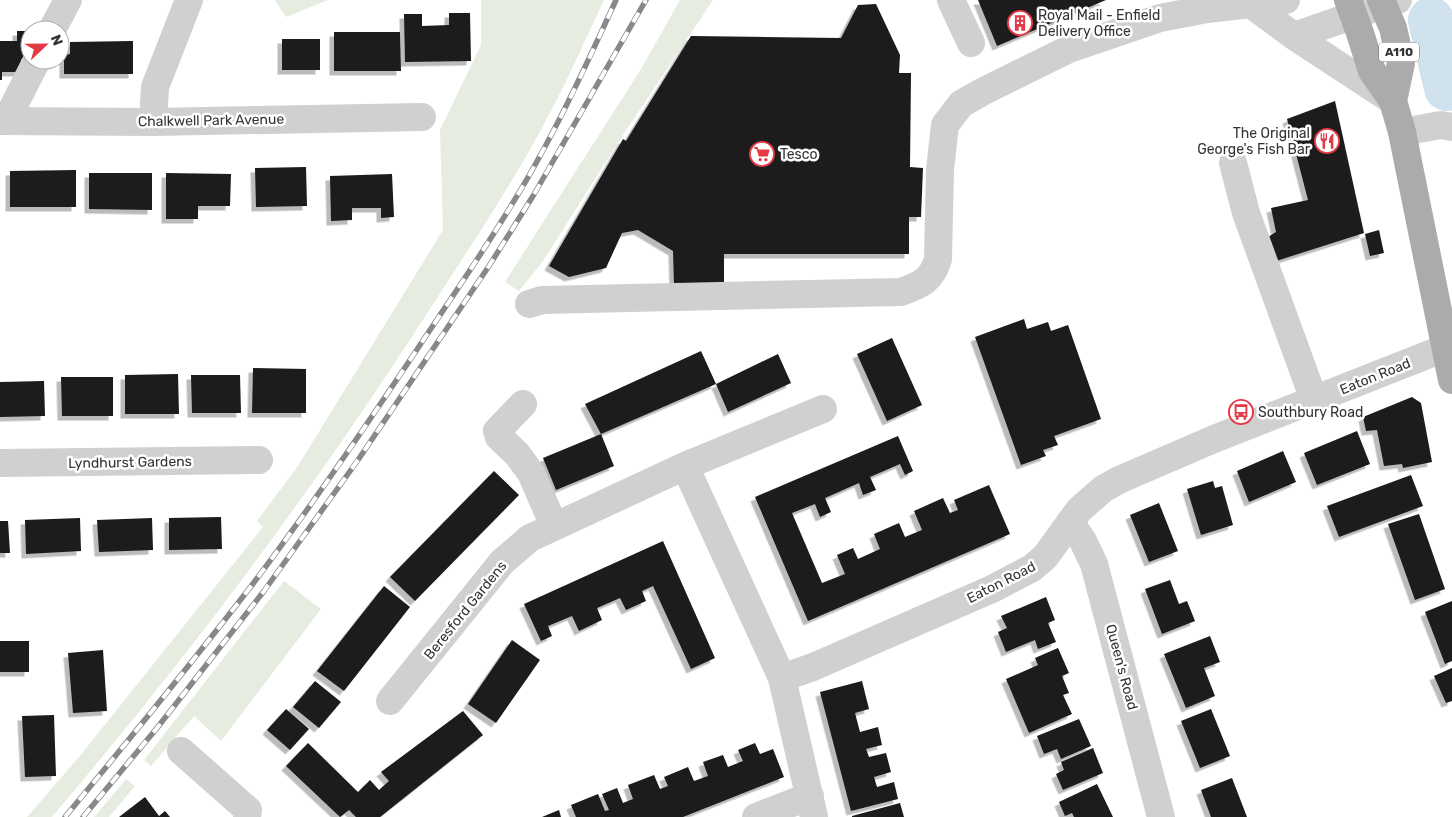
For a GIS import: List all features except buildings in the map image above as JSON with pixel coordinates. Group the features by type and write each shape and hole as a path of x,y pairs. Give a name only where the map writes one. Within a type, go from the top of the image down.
{"main road":[{"name":"A110","path":"1387,2 1401,63 1393,101"},
{"name":"A110","path":"1351,8 1372,71 1393,101 1402,132 1452,380"}],"street":[{"path":"57,20 68,0"},
{"path":"153,122 155,87 189,0"},
{"path":"951,0 971,43"},
{"path":"529,304 542,300 901,292 921,285 935,269 938,259 940,170 945,125 961,104 1070,49 1160,18 1254,2 1286,0"},
{"path":"1254,2 1294,36 1393,101"},
{"path":"1294,36 1351,8 1387,2"},
{"path":"3,121 31,70"},
{"name":"Chalkwell Park Avenue","path":"3,121 153,122 422,117"},
{"path":"1402,132 1441,125 1452,127"},
{"path":"1233,163 1249,221 1314,400"},
{"name":"Eaton Road","path":"782,678 813,667 992,589 1032,568 1045,557 1079,510 1093,496 1119,480 1203,443 1445,348"},
{"path":"523,404 497,431 499,437 517,454 531,472 554,526"},
{"name":"Beresford Gardens","path":"390,701 502,562 530,538 685,466 823,409"},
{"name":"Lyndhurst Gardens","path":"0,463 259,460"},
{"path":"685,466 782,678 812,806 756,817"},
{"name":"Queen's Road","path":"1070,522 1083,541 1094,564 1161,817"},
{"path":"181,751 248,810 246,817"}],"shaded area":[{"path":"275,0 328,0 286,17"},
{"path":"481,0 604,0 556,101 512,180 383,381 294,509 200,635 52,817 27,817 79,757 263,527 257,521 298,466 443,230 440,130 481,45"},
{"path":"680,0 713,0 621,138 543,261 519,291 505,282 641,69"},
{"path":"284,581 321,609 221,741 194,716 151,766 144,760"},
{"path":"126,779 135,786 109,817 94,817"}],"waterway":[{"path":"1431,20 1447,88"}],"railway":[{"path":"65,817 252,585 317,496 379,406 470,271 518,195 565,108 616,0"},
{"path":"83,817 157,728 264,591 358,460 489,266 533,196 646,0"}],"place":[{"name":"Royal Mail - Enfield Delivery Office","path":"1020,23"},
{"name":"The Original George's Fish Bar","path":"1327,141"},
{"name":"Tesco","path":"762,154"},
{"name":"Southbury Road","path":"1241,412"}]}
